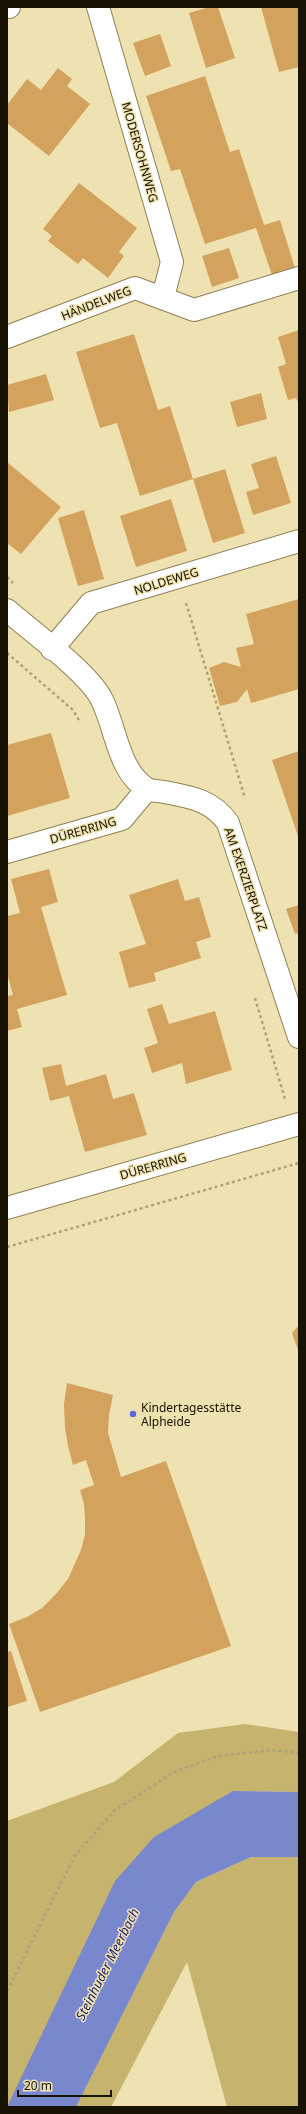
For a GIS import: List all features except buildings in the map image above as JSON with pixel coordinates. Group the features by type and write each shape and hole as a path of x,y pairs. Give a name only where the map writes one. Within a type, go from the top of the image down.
{"street":[{"name":"MODERSOHNWEG","path":"98,7 172,262 163,297"},
{"name":"HÄNDELWEG","path":"7,337 135,288 163,297 194,310 299,278"},
{"name":"NOLDEWEG","path":"52,649 91,603 299,541"},
{"name":"AM EXERZIERPLATZ","path":"7,610 89,681 102,698 124,759 133,777 148,789 200,800 220,813 228,823 299,1037"},
{"name":"DÜRERRING","path":"7,852 122,819 148,789"},
{"name":"DÜRERRING","path":"7,1208 296,1125"}],"path":[{"path":"178,577 246,803"},
{"path":"7,653 73,710 80,724"},
{"path":"253,991 296,1125"},
{"path":"7,1247 299,1163"},
{"path":"7,1991 74,1857 114,1812 172,1773 218,1756 272,1750 299,1753"}],"shaded area":[{"path":"245,1724 299,1732 299,1792 233,1791 7,2106 7,1821 114,1782 178,1733"},
{"path":"251,1857 299,1857 299,2107 227,2107 187,1962 111,2107 76,2107 174,1912 196,1882"}],"water":[{"name":"Steinhuder Meerbach","path":"233,1791 299,1792 299,1857 251,1857 196,1882 174,1912 76,2107 7,2107 115,1881 154,1837"}],"place":[{"name":"Kindertagesstätte Alpheide","path":"133,1414"}]}
